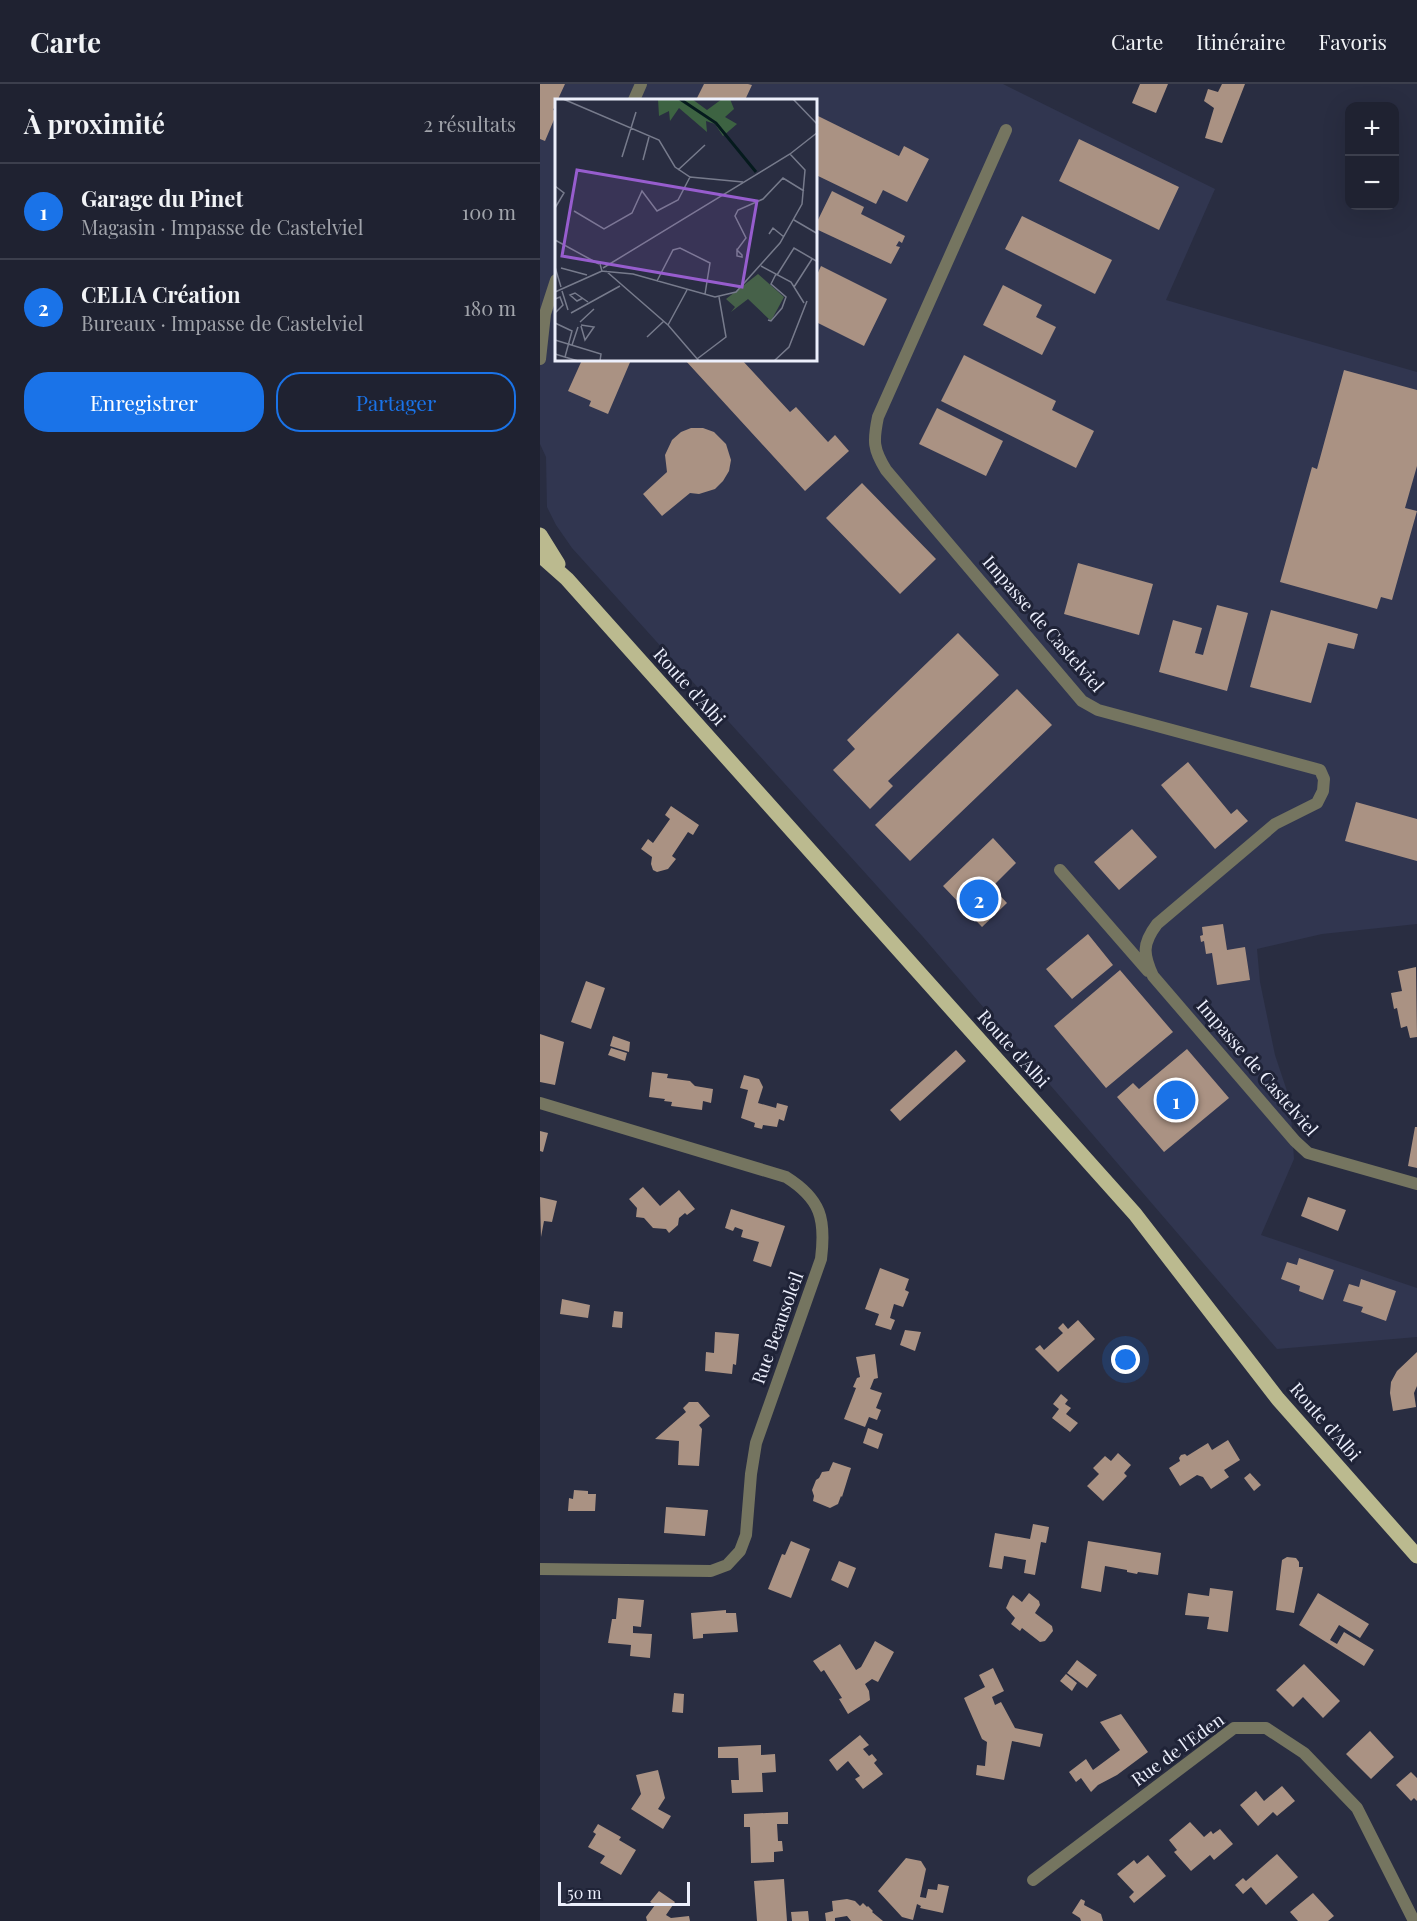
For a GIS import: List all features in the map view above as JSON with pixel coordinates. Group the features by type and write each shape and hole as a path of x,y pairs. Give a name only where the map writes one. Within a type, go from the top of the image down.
{"main road":[{"name":"Route d'Albi","path":"540,535 567,579"},
{"name":"Route d'Albi","path":"540,555 567,579 1135,1214 1278,1399 1417,1556"}],"street":[{"path":"634,99 641,84"},
{"name":"Impasse de Castelviel","path":"1006,130 878,417 874,437 876,453 886,470 1082,701 1098,710 1320,770 1324,779 1323,791 1317,803 1275,824 1157,924 1147,936 1147,963 1153,976"},
{"path":"540,359 545,314 555,283"},
{"name":"Impasse de Castelviel","path":"1060,870 1295,1142 1308,1153 1417,1184"},
{"name":"Rue Beausoleil","path":"540,1103 786,1177 805,1189 815,1203 822,1222 824,1241 821,1258 756,1443 746,1535 740,1551 727,1565 711,1571 540,1569"},
{"name":"Rue de l'Eden","path":"1033,1880 1234,1728 1266,1728 1304,1753 1356,1808 1414,1921"}],"shaded area":[{"path":"540,84 1003,84 1215,189 1166,300 1417,372 1417,924 1322,934 1257,949 1260,982 1275,1055 1290,1100 1294,1159 1261,1235 1417,1288 1417,1337 1277,1349 923,937 572,548 547,507 546,457 540,444"}],"building":[{"path":"540,84 565,84 558,99 555,99 553,110 555,117 545,141 540,139"},
{"path":"704,84 752,85 745,99 696,99"},
{"path":"1140,84 1168,84 1156,113 1132,103"},
{"path":"1222,84 1245,84 1222,143 1205,138 1214,108 1204,101 1208,89 1218,92"},
{"path":"818,116 899,156 904,146 929,159 907,202 883,190 876,204 818,176"},
{"path":"1079,139 1179,187 1159,230 1059,181"},
{"path":"832,191 864,207 861,214 905,236 902,243 899,241 896,246 900,247 891,264 818,230 818,220"},
{"path":"1022,216 1112,260 1095,294 1005,249"},
{"path":"821,266 887,299 864,346 818,323 818,273"},
{"path":"1003,285 1042,305 1036,317 1056,327 1042,355 983,325"},
{"path":"964,355 1056,401 1052,410 1094,431 1076,468 941,401"},
{"path":"581,362 630,362 608,414 589,406 591,401 568,391"},
{"path":"687,362 744,362 790,412 796,407 828,442 835,435 849,451 805,491"},
{"path":"1344,370 1417,390 1417,466 1405,508 1417,511 1392,600 1381,597 1377,609 1280,582 1312,467 1317,469"},
{"path":"937,408 1003,441 986,476 919,444"},
{"path":"691,428 703,428 714,432 726,444 731,460 729,471 715,489 699,494 690,493 662,516 643,494 667,472 665,455 672,440 681,432"},
{"path":"862,483 936,559 900,594 826,518"},
{"path":"1078,563 1153,584 1139,635 1064,614"},
{"path":"1217,605 1248,613 1227,691 1159,672 1173,620 1202,628 1195,653 1203,655"},
{"path":"1271,610 1358,634 1354,649 1328,643 1311,703 1250,687"},
{"path":"958,633 999,675 888,781 893,786 870,809 833,770 855,749 847,740"},
{"path":"1017,689 1052,725 910,861 875,825"},
{"path":"1188,762 1231,814 1237,809 1248,821 1215,849 1161,785"},
{"path":"1356,802 1417,819 1417,861 1345,841"},
{"path":"671,806 699,825 693,835 688,832 672,856 676,859 668,869 657,872 653,870 651,864 652,857 641,849 648,839 653,843 670,819 665,815"},
{"path":"1132,829 1157,857 1119,890 1094,862"},
{"path":"993,838 1016,863 992,887 1007,903 982,927 943,886"},
{"path":"1223,924 1227,950 1245,947 1250,980 1217,985 1212,953 1206,954 1204,941 1201,942 1200,936 1203,935 1202,927"},
{"path":"1088,934 1113,965 1072,999 1046,969"},
{"path":"1416,967 1417,1037 1410,1038 1407,1026 1401,1028 1391,993 1402,991 1398,971"},
{"path":"1120,970 1173,1032 1106,1088 1054,1026"},
{"path":"586,981 605,988 591,1029 571,1022"},
{"path":"540,1034 564,1042 555,1085 540,1082"},
{"path":"613,1036 630,1042 629,1052 610,1046"},
{"path":"611,1048 627,1053 625,1061 608,1055"},
{"path":"1187,1049 1229,1098 1164,1152 1117,1097 1133,1083 1139,1089"},
{"path":"956,1050 966,1061 900,1121 890,1110"},
{"path":"652,1072 668,1074 667,1078 690,1081 695,1086 713,1089 711,1103 703,1101 702,1110 671,1106 672,1102 664,1101 665,1099 649,1097"},
{"path":"744,1075 759,1079 763,1087 758,1103 776,1108 777,1103 788,1106 784,1121 779,1119 777,1127 763,1125 762,1129 754,1127 755,1123 741,1118 748,1090 740,1088"},
{"path":"1415,1127 1417,1127 1417,1168 1408,1166"},
{"path":"540,1131 548,1133 543,1152 540,1151"},
{"path":"643,1187 660,1206 679,1190 695,1209 679,1218 678,1225 669,1233 666,1229 653,1228 644,1218 636,1217 637,1208 629,1199"},
{"path":"540,1197 557,1201 552,1222 544,1221 541,1237"},
{"path":"1308,1197 1346,1210 1338,1231 1301,1216"},
{"path":"731,1209 785,1226 771,1267 753,1261 759,1242 741,1237 743,1230 735,1227 733,1231 725,1228"},
{"path":"1299,1258 1334,1270 1323,1300 1299,1291 1300,1286 1281,1279 1287,1262 1297,1265"},
{"path":"880,1268 909,1279 905,1290 909,1292 903,1307 894,1304 890,1318 895,1320 891,1330 875,1325 879,1314 865,1309"},
{"path":"1361,1279 1396,1291 1386,1321 1361,1312 1363,1307 1343,1301 1349,1284 1359,1287"},
{"path":"562,1299 590,1305 588,1318 560,1314"},
{"path":"614,1311 623,1312 622,1328 612,1327"},
{"path":"1078,1320 1095,1339 1058,1372 1035,1349 1040,1345 1044,1350 1063,1333 1058,1328 1063,1323 1068,1329"},
{"path":"905,1330 921,1332 915,1351 900,1345"},
{"path":"715,1332 739,1334 736,1365 733,1364 732,1374 705,1371 706,1352 714,1353"},
{"path":"1417,1352 1417,1386 1414,1393 1416,1407 1393,1411 1391,1382 1397,1371"},
{"path":"875,1354 878,1378 874,1379 870,1389 882,1393 876,1408 881,1410 877,1420 869,1417 865,1427 844,1419 856,1388 853,1387 857,1378 860,1377 856,1357"},
{"path":"1061,1394 1068,1400 1065,1404 1071,1408 1066,1414 1078,1423 1070,1432 1052,1418 1059,1409 1053,1404"},
{"path":"689,1402 698,1402 710,1416 699,1425 702,1429 699,1466 678,1465 679,1441 655,1439 686,1412 683,1408"},
{"path":"868,1428 883,1434 878,1449 863,1443"},
{"path":"1228,1440 1240,1460 1224,1470 1229,1477 1211,1489 1203,1477 1197,1475 1180,1486 1169,1468 1180,1461 1181,1455 1187,1456 1208,1443 1212,1450"},
{"path":"1118,1453 1131,1465 1124,1473 1127,1476 1103,1501 1087,1486 1099,1474 1093,1468 1105,1456 1111,1461"},
{"path":"833,1462 851,1468 842,1497 838,1504 830,1508 813,1501 812,1490 822,1472 829,1471"},
{"path":"1250,1473 1261,1485 1254,1491 1244,1478"},
{"path":"574,1490 596,1494 595,1511 568,1511 569,1498 573,1499"},
{"path":"666,1507 708,1510 705,1536 664,1533"},
{"path":"1033,1524 1049,1527 1046,1543 1041,1542 1035,1575 1024,1573 1026,1560 1004,1556 1002,1569 989,1567 995,1533 1030,1539"},
{"path":"791,1541 810,1549 791,1598 768,1589 782,1554 785,1555"},
{"path":"1088,1541 1161,1553 1158,1575 1138,1572 1137,1574 1105,1566 1101,1592 1081,1588"},
{"path":"1287,1557 1296,1558 1299,1567 1303,1567 1294,1613 1276,1610 1282,1560"},
{"path":"839,1561 856,1568 848,1588 831,1580"},
{"path":"1210,1588 1233,1591 1228,1632 1207,1629 1209,1617 1185,1615 1188,1593 1209,1596"},
{"path":"1029,1593 1039,1601 1040,1605 1035,1613 1052,1626 1053,1631 1045,1641 1040,1642 1022,1628 1020,1631 1011,1624 1015,1618 1006,1608 1010,1599 1013,1595 1022,1602"},
{"path":"1318,1593 1369,1624 1360,1638 1339,1625 1330,1640 1337,1644 1344,1632 1374,1650 1364,1666 1299,1625"},
{"path":"618,1598 644,1600 641,1627 633,1626 633,1633 652,1634 650,1658 630,1656 631,1645 608,1643 612,1619 616,1619"},
{"path":"726,1610 726,1613 736,1613 738,1632 703,1634 703,1638 693,1639 691,1613"},
{"path":"875,1641 894,1652 878,1682 872,1679 865,1684 870,1700 848,1714 839,1699 842,1698 824,1670 821,1672 813,1661 840,1644 856,1670 861,1667"},
{"path":"1077,1660 1097,1675 1087,1688 1067,1673"},
{"path":"1304,1664 1340,1701 1323,1718 1303,1697 1293,1707 1276,1690"},
{"path":"993,1668 1004,1691 992,1697 995,1705 1001,1702 1015,1728 1043,1734 1040,1747 1012,1741 1004,1780 976,1775 977,1765 985,1766 987,1742 982,1739 964,1698 985,1687 979,1675"},
{"path":"1066,1674 1077,1683 1072,1691 1060,1681"},
{"path":"674,1693 684,1694 683,1713 672,1712"},
{"path":"1121,1714 1148,1752 1091,1792 1081,1778 1076,1782 1069,1772 1086,1759 1093,1770 1120,1750 1100,1722"},
{"path":"1370,1731 1394,1757 1371,1779 1346,1754"},
{"path":"860,1735 869,1745 863,1749 877,1760 874,1763 883,1774 863,1789 855,1779 860,1776 848,1761 837,1771 829,1760"},
{"path":"761,1745 761,1755 775,1754 776,1772 762,1773 763,1792 732,1793 731,1780 739,1780 738,1758 718,1758 718,1747"},
{"path":"658,1770 665,1798 658,1809 671,1816 663,1829 631,1809 641,1794 636,1775"},
{"path":"1411,1772 1417,1778 1417,1801 1414,1798 1411,1801 1396,1785"},
{"path":"1282,1786 1295,1801 1277,1816 1273,1812 1258,1826 1240,1805 1256,1791 1264,1801"},
{"path":"788,1812 788,1824 777,1824 778,1841 782,1841 783,1851 774,1852 774,1862 751,1863 750,1827 744,1827 744,1814"},
{"path":"1190,1822 1204,1837 1211,1831 1213,1834 1220,1829 1233,1844 1214,1860 1210,1855 1191,1871 1174,1852 1177,1850 1169,1840"},
{"path":"598,1824 621,1837 619,1840 636,1850 621,1875 600,1863 605,1856 588,1847 596,1834 593,1832"},
{"path":"1277,1854 1298,1877 1266,1905 1251,1887 1243,1894 1235,1885 1243,1878 1246,1881"},
{"path":"1148,1855 1166,1876 1134,1903 1129,1897 1134,1892 1117,1874 1134,1860 1137,1864"},
{"path":"906,1858 921,1861 926,1869 920,1897 926,1898 928,1889 937,1890 938,1884 949,1886 943,1913 920,1908 921,1906 917,1904 913,1920 902,1917 878,1891"},
{"path":"784,1879 787,1921 757,1921 754,1881"},
{"path":"659,1891 675,1902 666,1915 671,1918 689,1916 690,1921 647,1921 646,1917 655,1905 650,1902"},
{"path":"1313,1893 1334,1916 1328,1921 1298,1921 1290,1912"},
{"path":"847,1899 855,1901 860,1906 863,1903 868,1906 883,1921 851,1921 847,1916 835,1918 835,1921 826,1921 825,1913 833,1911 832,1901"},
{"path":"1081,1899 1085,1901 1084,1905 1101,1914 1103,1921 1081,1921 1072,1913"},
{"path":"808,1911 809,1921 792,1921 791,1912"}],"place":[{"name":"CELIA Création","path":"979,899"},
{"name":"Garage du Pinet","path":"1176,1100"}]}
